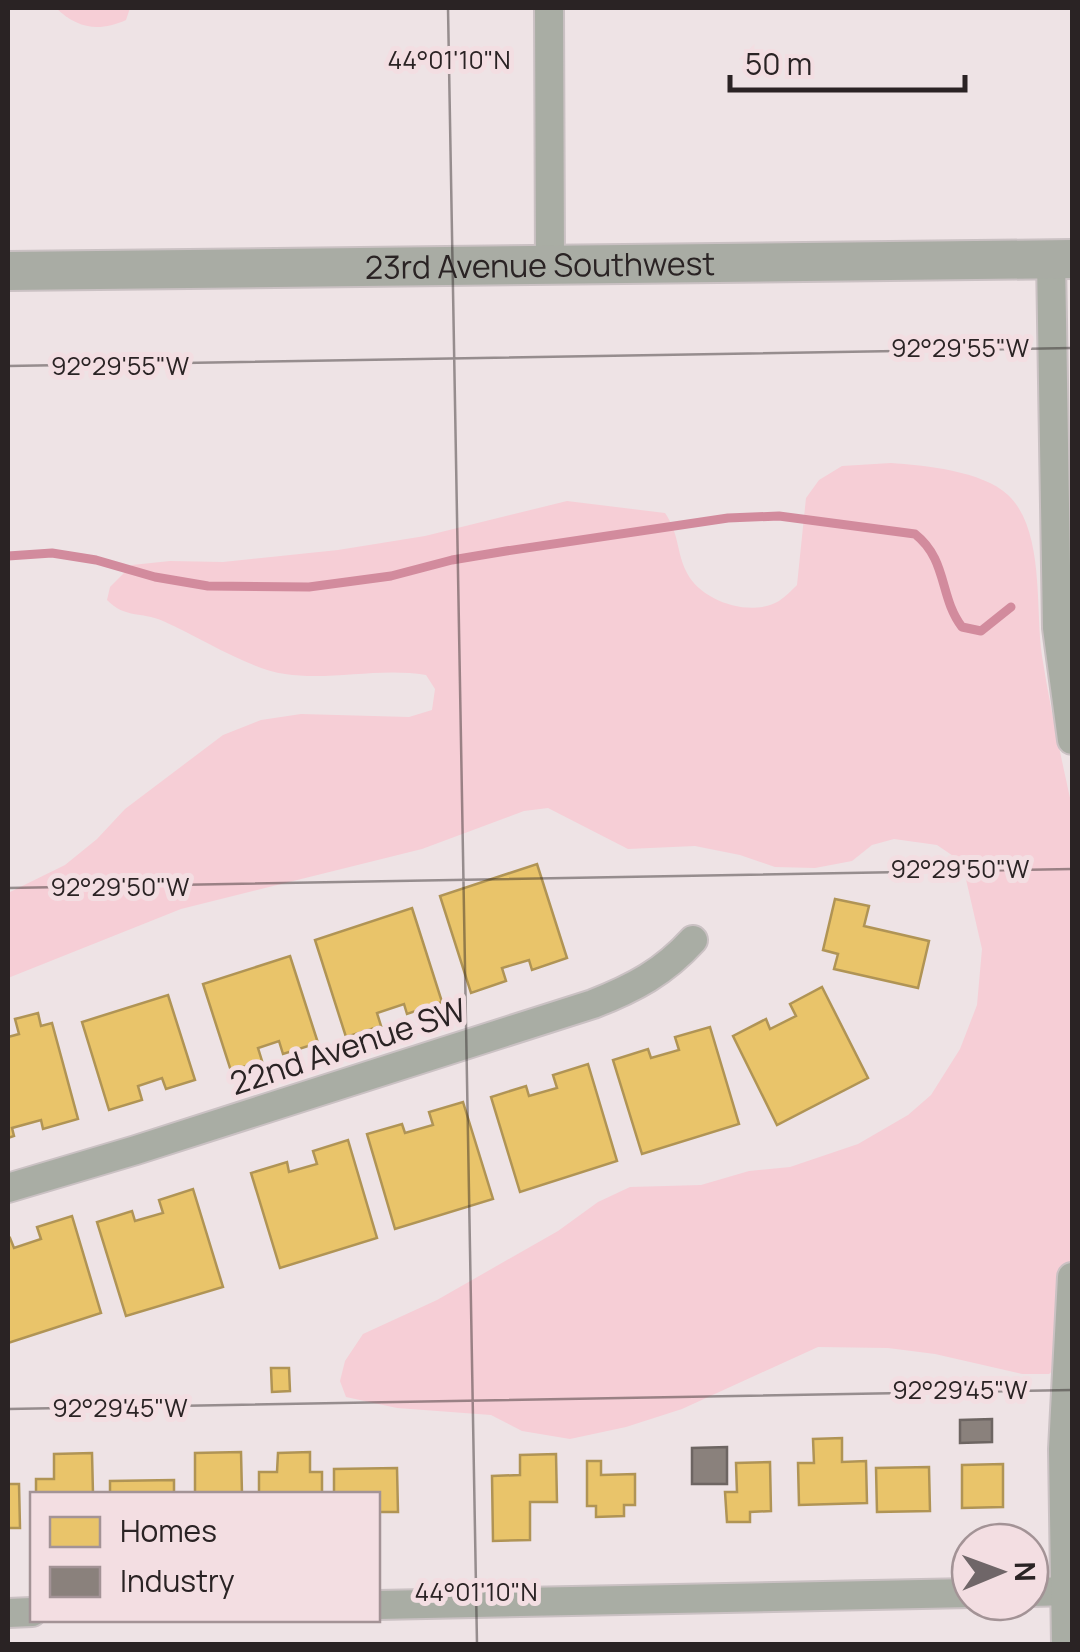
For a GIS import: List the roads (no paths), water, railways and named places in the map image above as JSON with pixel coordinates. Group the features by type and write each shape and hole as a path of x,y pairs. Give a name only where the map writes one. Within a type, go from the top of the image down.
{"street":[{"path":"549,8 550,264"},
{"path":"1062,259 1057,628 1072,740"},
{"name":"23rd Avenue Southwest","path":"8,271 1062,259"},
{"name":"22nd Avenue SW","path":"8,1188 593,1004 661,972 694,940"},
{"path":"1066,1644 1069,1591 1063,1449 1072,1277"},
{"path":"380,1605 950,1593"}],"waterway":[{"path":"8,556 52,553 208,586 309,587 391,576 506,551 728,518 779,516 915,534 933,555 962,627 981,631 1011,607"}]}
